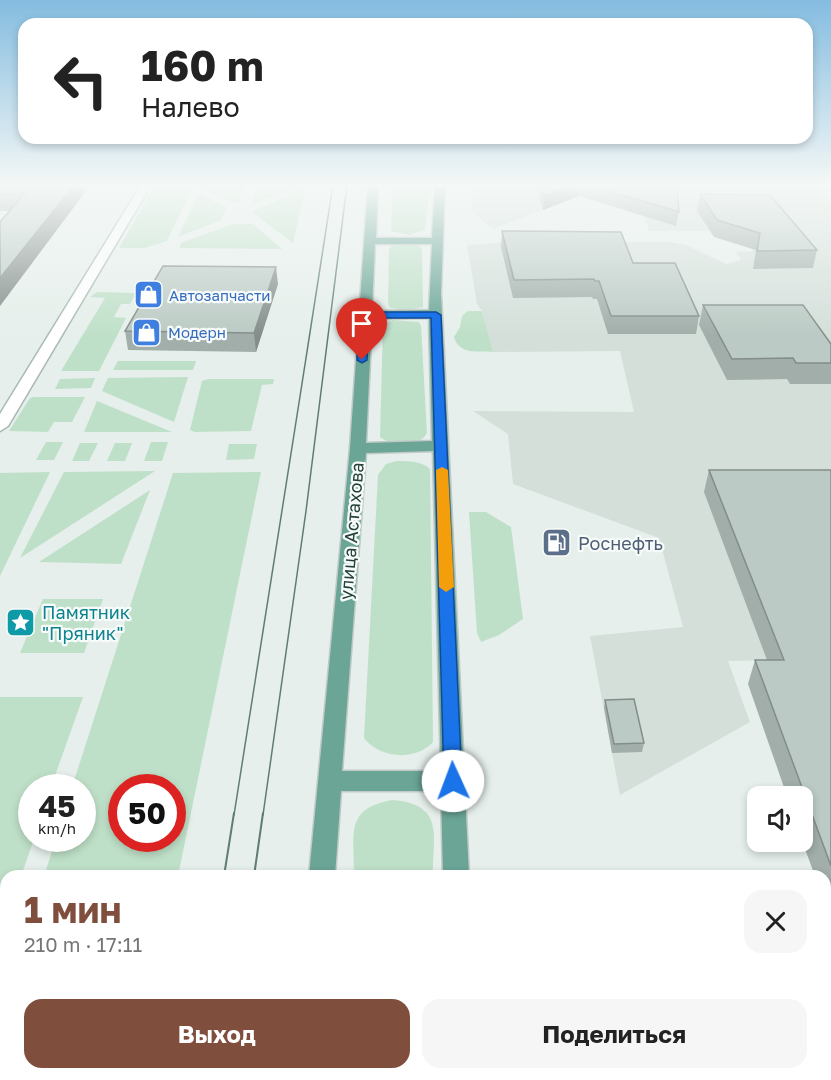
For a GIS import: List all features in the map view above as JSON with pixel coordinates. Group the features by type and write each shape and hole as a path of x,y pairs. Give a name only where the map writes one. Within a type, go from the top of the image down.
{"main road":[{"name":"улица Астахова","path":"322,870 358,448 369,235"},
{"path":"437,235 436,315 456,870"},
{"path":"369,241 437,241"},
{"path":"364,315 436,315"},
{"path":"358,448 441,446"},
{"path":"329,781 453,781"}],"street":[{"path":"0,426 115,235"}],"shaded area":[{"path":"741,235 831,235 831,659 728,661 750,722 620,795 590,636 683,627 659,538 513,484 508,434 473,411 634,412 620,351 493,352 482,311 477,304 467,245 510,242 670,242 686,245 726,264 741,260 736,252 753,251"}],"green space":[{"path":"126,235 170,235 167,241 145,248 119,248"},
{"path":"202,235 266,235 282,249 180,248 181,243"},
{"path":"283,235 295,235 293,243"},
{"path":"399,243 417,245 422,249 423,307 398,309 390,308 388,304 389,248"},
{"path":"97,292 136,293 130,304 121,304 114,317 126,318 99,371 61,371 105,298 90,297"},
{"path":"468,311 482,311 493,352 470,351 456,343 454,337 460,327 462,316"},
{"path":"393,320 419,322 421,326 427,433 418,441 405,444 391,442 380,437 383,324"},
{"path":"118,361 196,361 193,370 113,370"},
{"path":"188,377 174,422 102,391 108,378"},
{"path":"95,378 91,388 55,389 60,379"},
{"path":"208,379 274,379 273,384 262,385 251,431 195,432 190,430 202,381"},
{"path":"85,397 72,422 54,422 48,432 9,431 30,398"},
{"path":"97,401 172,432 84,432"},
{"path":"46,442 63,442 54,460 36,460"},
{"path":"151,442 168,442 162,461 144,461"},
{"path":"80,443 98,443 89,461 72,461"},
{"path":"115,443 132,443 125,461 107,461"},
{"path":"229,444 257,444 254,459 226,460"},
{"path":"411,461 430,469 433,742 417,753 407,755 379,750 364,738 378,475 386,464"},
{"path":"155,471 20,558 64,472"},
{"path":"50,472 0,576 0,473"},
{"path":"261,472 186,837 186,774 108,774 108,852 183,852 179,870 46,870 52,852 96,852 96,774 76,774 173,473"},
{"path":"150,490 121,564 39,562"},
{"path":"469,512 486,512 511,527 523,619 499,635 481,642 477,633"},
{"path":"43,599 103,599 84,653 20,653"},
{"path":"0,697 83,697 56,774 18,774 18,852 29,852 23,870 0,870"},
{"path":"392,800 409,803 421,808 428,815 434,835 433,870 354,870 355,826 359,817 376,804"}],"building":[{"path":"0,235 34,235 0,278"},
{"path":"503,235 622,235 633,263 675,263 699,316 611,316 599,281 594,279 514,280"},
{"path":"760,235 805,235 817,250 757,251"},
{"path":"163,266 276,267 254,333 125,331"},
{"path":"703,305 803,305 831,344 831,363 796,363 793,358 732,359"},
{"path":"709,470 831,470 831,866 813,817 813,786 801,786 755,660 784,660"},
{"path":"634,699 644,743 614,744 605,700"}],"tram line":[{"path":"234,815 325,235"},
{"path":"263,815 306,511 341,235"},
{"path":"225,870 234,813"},
{"path":"255,870 263,813"}],"slow traffic":[{"path":"442,470 446,587"}],"place":[{"name":"Автозапчасти","path":"148,295"},
{"name":"Модерн","path":"147,332"},
{"name":"Роснефть","path":"557,543"},
{"name":"Памятник \"Пряник\"","path":"21,622"}],"route":[{"path":"362,360 364,315 436,315 453,781"}]}
